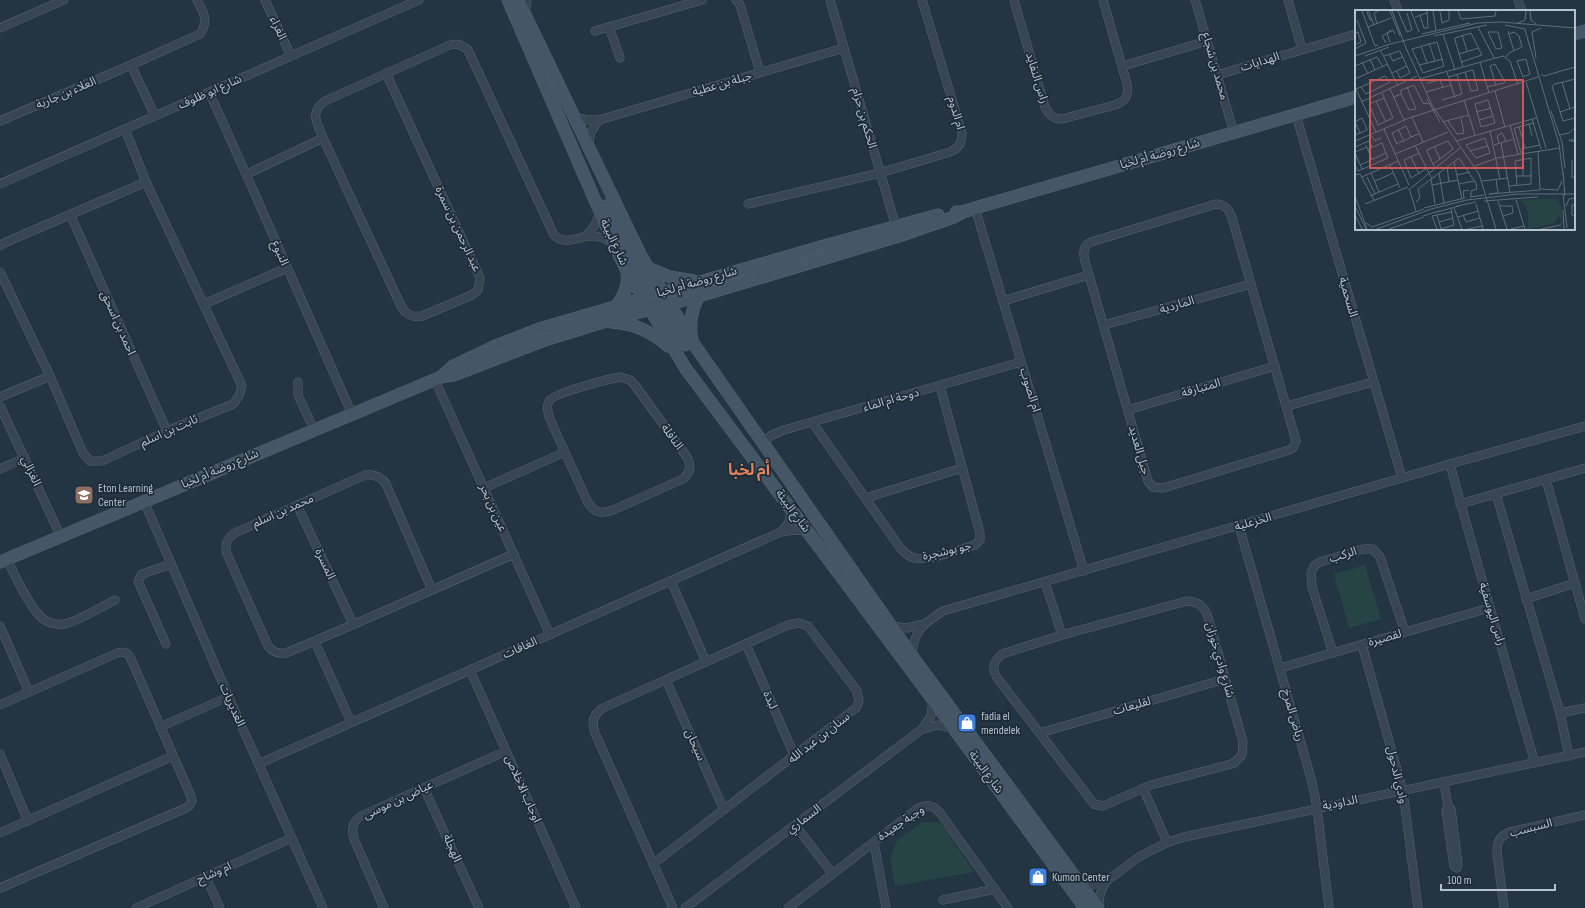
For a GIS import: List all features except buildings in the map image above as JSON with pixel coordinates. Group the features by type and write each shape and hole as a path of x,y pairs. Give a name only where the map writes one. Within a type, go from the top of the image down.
{"street":[{"path":"0,28 64,0"},
{"name":"العلاء بن جارية","path":"0,121 200,34 205,26 205,17 197,0"},
{"name":"الغراء","path":"264,0 291,56"},
{"name":"شارع ابو ظلوف","path":"0,184 419,0"},
{"name":"شارع البيئة","path":"508,0 614,244 627,270 652,295 659,307 676,354 954,728 1085,908"},
{"name":"شارع البيئة","path":"518,0 648,268 652,295 659,307 693,343 912,656 1098,908"},
{"path":"525,14 527,0"},
{"path":"595,31 702,0"},
{"path":"736,0 740,6 760,72"},
{"name":"الحكم بن حزام","path":"830,0 898,231"},
{"name":"ام الدوم","path":"748,204 880,173 956,149 961,142 962,133 922,0"},
{"name":"راس النفايد","path":"1014,0 1045,107 1048,113 1056,119 1068,118 1122,102 1127,95 1128,90 1123,66 1103,0"},
{"name":"محمد بن شجاع","path":"1195,0 1234,132"},
{"path":"1288,0 1302,49"},
{"path":"1394,0 1398,10"},
{"path":"1518,0 1522,10"},
{"path":"609,27 620,58"},
{"path":"1575,34 1585,31"},
{"name":"الهدايات","path":"1217,75 1355,34"},
{"path":"1123,66 1207,41"},
{"name":"عبد الرحمن بن سمرة","path":"386,74 480,278 480,286 476,292 422,316 414,317 406,312 323,138 315,115 316,109 325,101 450,45 463,45 468,50 554,235 560,240 565,241 586,236 601,237 614,244"},
{"name":"جبلة بن عطية","path":"574,116 586,120 599,120 844,48"},
{"path":"131,65 155,116"},
{"name":"النبوغ","path":"209,92 247,174 352,414"},
{"name":"شارع روضة أم لخبا","path":"4,561 352,414 438,379 454,375 515,351 603,322 699,296 898,231 948,213 963,212 1355,97"},
{"name":"السحمية","path":"1296,115 1402,478"},
{"path":"588,147 590,132 599,120"},
{"name":"ثابت بن اسلم","path":"0,272 50,376 83,453 90,461 102,461 167,431 233,404 239,396 242,386 146,182 125,129"},
{"path":"247,174 323,138"},
{"path":"570,142 580,154 628,252 652,295"},
{"path":"0,246 70,214 146,182"},
{"name":"جبل العديد","path":"1220,204 1228,208 1287,406 1296,441 1293,448 1163,488 1153,487 1148,481 1089,275 1084,252 1087,244 1210,205 1220,204"},
{"name":"ام الصوب","path":"975,208 1084,571"},
{"path":"586,236 595,226 600,212"},
{"name":"احمد بن اسحق","path":"70,214 167,431"},
{"name":"شارع روضة أم لخبا","path":"438,379 453,366 518,337 617,305 702,281 898,231"},
{"path":"204,304 287,268"},
{"path":"648,268 670,277 702,281"},
{"path":"617,305 623,298 626,289 627,270"},
{"path":"1003,300 1089,275"},
{"name":"الماردية","path":"1104,325 1251,284"},
{"path":"693,343 690,325 691,316 699,296"},
{"path":"659,307 748,434 762,442"},
{"path":"603,322 624,324 644,330 662,340 676,354"},
{"name":"دوحة ام الماء","path":"762,442 772,435 784,430 1021,362"},
{"name":"المتبارقة","path":"1128,410 1275,366"},
{"path":"0,397 50,376"},
{"name":"النافلة","path":"620,377 630,380 634,384 686,457 690,469 689,473 683,479 613,510 601,513 595,511 588,503 565,452 548,412 549,401 558,395 620,377"},
{"name":"عين بن بحر","path":"438,379 484,488 550,635"},
{"path":"298,382 298,395 314,430"},
{"path":"1287,406 1373,382"},
{"name":"جو بوشجرة","path":"812,422 901,549 912,558 930,558 975,545 980,540 981,536 940,386"},
{"name":"الغزالي","path":"0,406 61,537"},
{"name":"الخزعلية","path":"891,626 907,628 924,624 943,611 1585,426"},
{"path":"484,488 565,452"},
{"path":"0,469 25,458"},
{"name":"راس اليوسفية","path":"1450,464 1489,608 1511,676 1535,763"},
{"path":"866,498 962,468"},
{"path":"1460,504 1585,468"},
{"name":"محمد بن اسلم","path":"432,590 386,484 379,477 370,474 235,533 230,536 226,542 226,548 271,650 276,653 286,654 315,642 514,554"},
{"path":"1546,479 1575,583 1583,605 1585,619"},
{"path":"1496,494 1560,713 1569,756"},
{"name":"الغديريات","path":"144,501 258,764 323,908"},
{"name":"المسرة","path":"297,505 353,624"},
{"path":"781,532 789,522 792,509"},
{"name":"رياض المرخ","path":"1239,526 1312,782 1317,808 1330,908"},
{"name":"الغافات","path":"258,764 781,532 794,530 807,531"},
{"name":"الركب","path":"1333,653 1312,587 1311,573 1314,566 1320,562 1363,549 1373,549 1380,557 1405,632"},
{"path":"4,561 38,614 52,623 69,623 115,600"},
{"path":"166,644 138,581 142,574 171,564"},
{"path":"671,581 706,662"},
{"path":"1045,582 1062,635"},
{"path":"1526,599 1575,583"},
{"name":"شارع وادي خوزان","path":"1187,601 1195,601 1201,604 1205,610 1243,742 1242,756 1234,763 1143,788 1108,804 1099,806 1094,804 994,672 993,666 996,659 1002,654 1062,635 1187,601"},
{"name":"لقصيرة","path":"1280,668 1489,608"},
{"name":"سنان بن عبد الله","path":"653,864 795,757 856,708 859,701 857,691 811,629 803,623 788,625 603,708 597,712 594,718 593,725 595,733 653,864 673,908"},
{"name":"الخزعلية","path":"912,656 914,639 924,624"},
{"path":"0,626 29,692"},
{"path":"315,642 351,722"},
{"name":"لبدة","path":"746,644 795,757"},
{"name":"وادي الدحول","path":"1362,644 1403,791 1418,908"},
{"path":"0,705 123,651 130,655 161,729 192,797 192,801 189,806 0,888"},
{"name":"اوجاب الاخلاص","path":"470,670 576,908"},
{"name":"لقليعات","path":"1040,733 1225,679"},
{"name":"سيحان","path":"666,680 724,810"},
{"path":"161,729 229,698"},
{"name":"السماري","path":"685,908 922,729 931,716 933,700"},
{"path":"1560,713 1585,708"},
{"name":"السماري","path":"922,729 938,725 954,728"},
{"name":"عياض بن موسى","path":"384,908 352,833 353,825 356,820 361,816 506,751"},
{"name":"الداودية","path":"1098,908 1101,889 1107,881 1140,857 1167,842 1207,831 1585,752"},
{"path":"0,754 28,821"},
{"path":"0,833 173,756"},
{"path":"1444,782 1448,808 1446,810 1452,836"},
{"name":"الهجلة","path":"424,788 479,908"},
{"path":"1143,788 1167,842"},
{"name":"وجبة جعيدة","path":"788,908 797,905 832,874 917,809 928,805 932,806 940,813 1008,908"},
{"name":"السبسب","path":"1504,908 1497,852 1497,845 1500,839 1510,832 1585,815"},
{"path":"795,825 832,874"},
{"name":"ام وشاح","path":"136,908 292,838"},
{"path":"874,842 886,908"},
{"path":"206,876 220,908"},
{"name":"الداودية","path":"1081,885 1090,885 1107,881"},
{"path":"943,900 995,889"}],"green space":[{"path":"1365,565 1381,619 1349,628 1334,574"},
{"path":"922,822 941,823 974,872 895,886 890,857 897,841"}],"place":[{"name":"Eton Learning Center","path":"84,495"},
{"name":"fadia el mendelek","path":"967,723"},
{"name":"Kumon Center","path":"1038,877"}],"district":[{"name":"أم لخبا","path":"749,470"}]}
